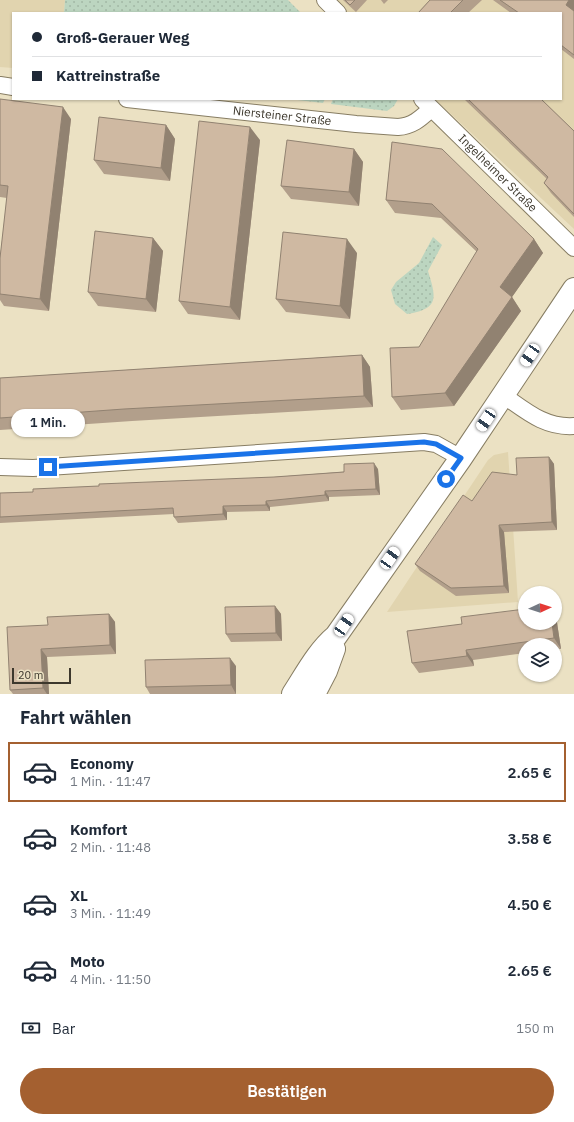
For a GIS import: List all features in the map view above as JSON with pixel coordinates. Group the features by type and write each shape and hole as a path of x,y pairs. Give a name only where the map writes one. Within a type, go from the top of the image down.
{"main road":[{"path":"293,694 320,652 336,636 461,458 574,289"},
{"path":"314,694 326,671 334,648 336,636"},
{"path":"326,671 327,680 333,694"}],"street":[{"path":"325,0 337,12"},
{"path":"0,85 12,87"},
{"name":"Niersteiner Straße","path":"137,100 356,124 398,127 415,122 426,104"},
{"name":"Ingelheimer Straße","path":"426,104 574,248"},
{"path":"503,395 546,423 561,426 574,426"},
{"path":"0,467 33,468 424,442 436,444 461,458"}],"shaded area":[{"path":"0,0 65,0 64,12 12,12 12,68 0,67"},
{"path":"325,0 574,0 574,229 436,100 562,100 562,12 337,12"},
{"path":"508,452 518,602 387,612 488,460 494,455"}],"green space":[{"path":"65,0 288,0 300,12 64,12"},
{"path":"298,100 324,100 323,103"},
{"path":"333,100 397,100 394,106 387,111 331,104"},
{"path":"433,237 442,245 428,271 433,288 433,300 425,309 407,314 395,304 391,290 396,282 419,263"}],"building":[{"path":"345,0 355,0 350,5"},
{"path":"430,0 463,0 451,12 419,12"},
{"path":"500,0 569,0 566,5 574,11 574,55 562,46 562,12 518,12"},
{"path":"0,99 63,107 40,299 0,294 0,258 8,186 0,185"},
{"path":"469,100 542,100 574,131 574,214 544,183 548,177"},
{"path":"99,117 166,125 161,168 94,160"},
{"path":"199,121 250,127 230,307 179,301"},
{"path":"287,140 354,149 349,192 281,186"},
{"path":"392,142 442,149 534,239 500,287 512,297 445,393 392,397 390,348 419,347 478,249 432,204 386,200"},
{"path":"95,231 153,238 146,299 88,292"},
{"path":"283,232 347,239 340,306 276,299"},
{"path":"362,355 364,396 124,409 0,418 0,378"},
{"path":"549,457 552,522 499,525 504,586 451,588 415,564 463,495 472,501 492,472 517,475 516,458"},
{"path":"374,463 376,489 325,491 325,495 266,501 266,505 223,506 223,514 174,517 173,508 0,517 0,493 33,492 33,489 99,486 99,484 274,477 344,472 344,464"},
{"path":"275,606 276,633 226,634 225,607"},
{"path":"518,610 518,630 553,630 554,638 518,638 518,643 466,650 467,656 412,663 407,631 462,624 461,617"},
{"path":"109,614 110,645 41,649 43,688 10,690 7,627 48,625 47,617"},
{"path":"230,658 231,685 146,687 145,660"}],"route":[{"path":"48,467 424,442 436,444 461,458 446,479"}]}
